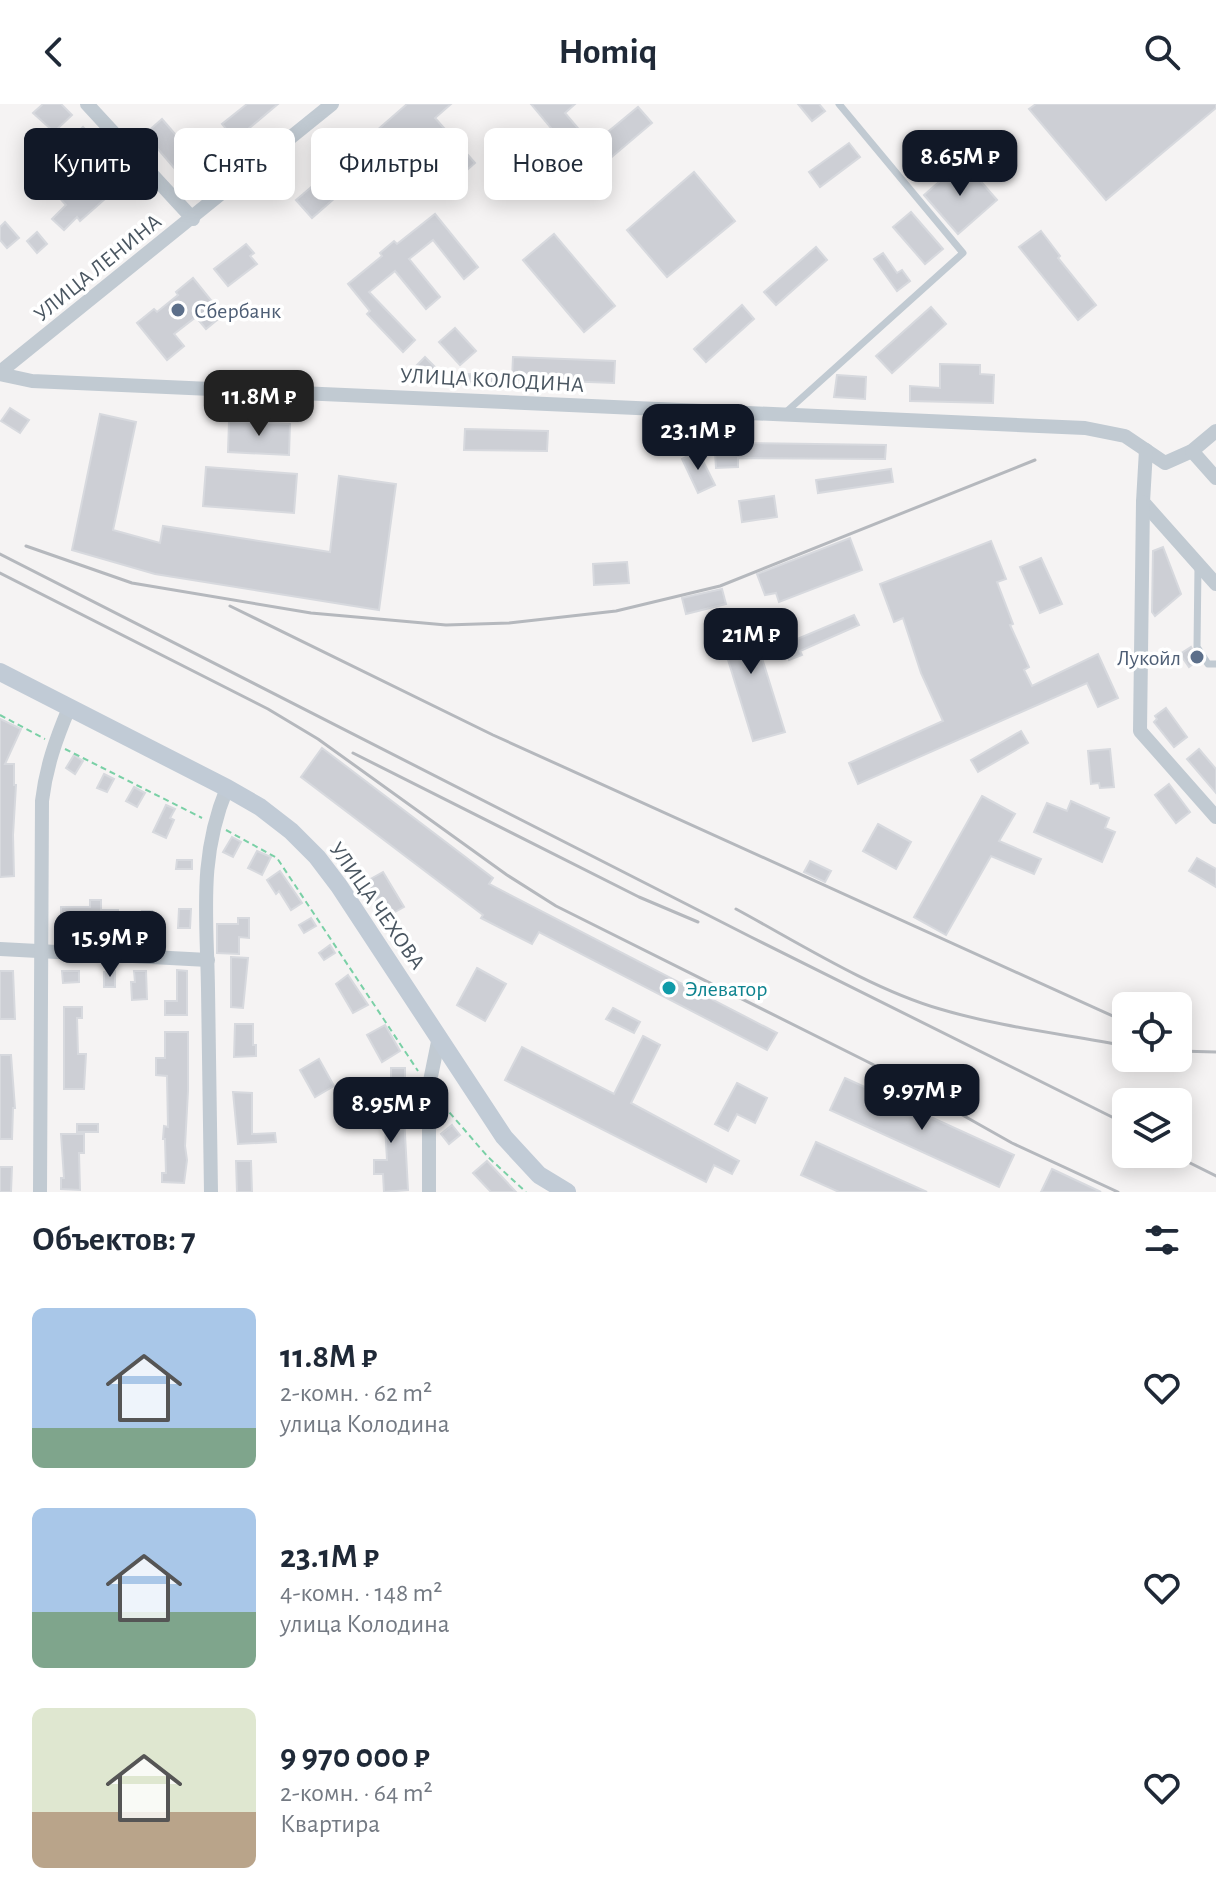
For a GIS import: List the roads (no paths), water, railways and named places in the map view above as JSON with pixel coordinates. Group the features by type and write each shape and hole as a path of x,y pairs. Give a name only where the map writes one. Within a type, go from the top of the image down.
{"main road":[{"name":"УЛИЦА ЧЕХОВА","path":"0,672 227,788 260,807 291,831 317,857 339,886 504,1137 539,1175 567,1192"}],"street":[{"path":"87,104 193,219"},
{"name":"УЛИЦА ЛЕНИНА","path":"0,373 332,104"},
{"name":"УЛИЦА КОЛОДИНА","path":"0,373 32,381 1085,428 1125,436 1165,463 1192,451"},
{"path":"1216,431 1192,451 1216,478"},
{"path":"1146,450 1140,731 1216,817"},
{"path":"1143,502 1216,584"},
{"path":"40,1192 42,801 54,743 69,708"},
{"path":"211,1192 208,960 204,897 215,824 227,788"},
{"path":"0,949 208,960"},
{"path":"429,1192 429,1086 439,1037"}],"lane":[{"path":"784,414 963,253 839,104"},
{"path":"1198,564 1197,647 1208,664 1216,664"}],"railway":[{"path":"26,546 132,583 311,613 446,625 509,623 616,611 720,586 1035,460"},
{"path":"0,554 751,937 1112,1117"},
{"path":"0,573 268,709 318,739 507,875 556,906 872,1064 1012,1143 1118,1192"},
{"path":"230,606 493,735 1112,1016"},
{"path":"353,753 639,897 698,922"},
{"path":"736,909 836,964 914,1000 986,1021 1112,1044"},
{"path":"1192,1051 1216,1052"},
{"path":"1192,1164 1216,1176"}],"place":[{"name":"Сбербанк","path":"178,310"},
{"name":"Лукойл","path":"1197,657"},
{"name":"Элеватор","path":"669,988"}]}
